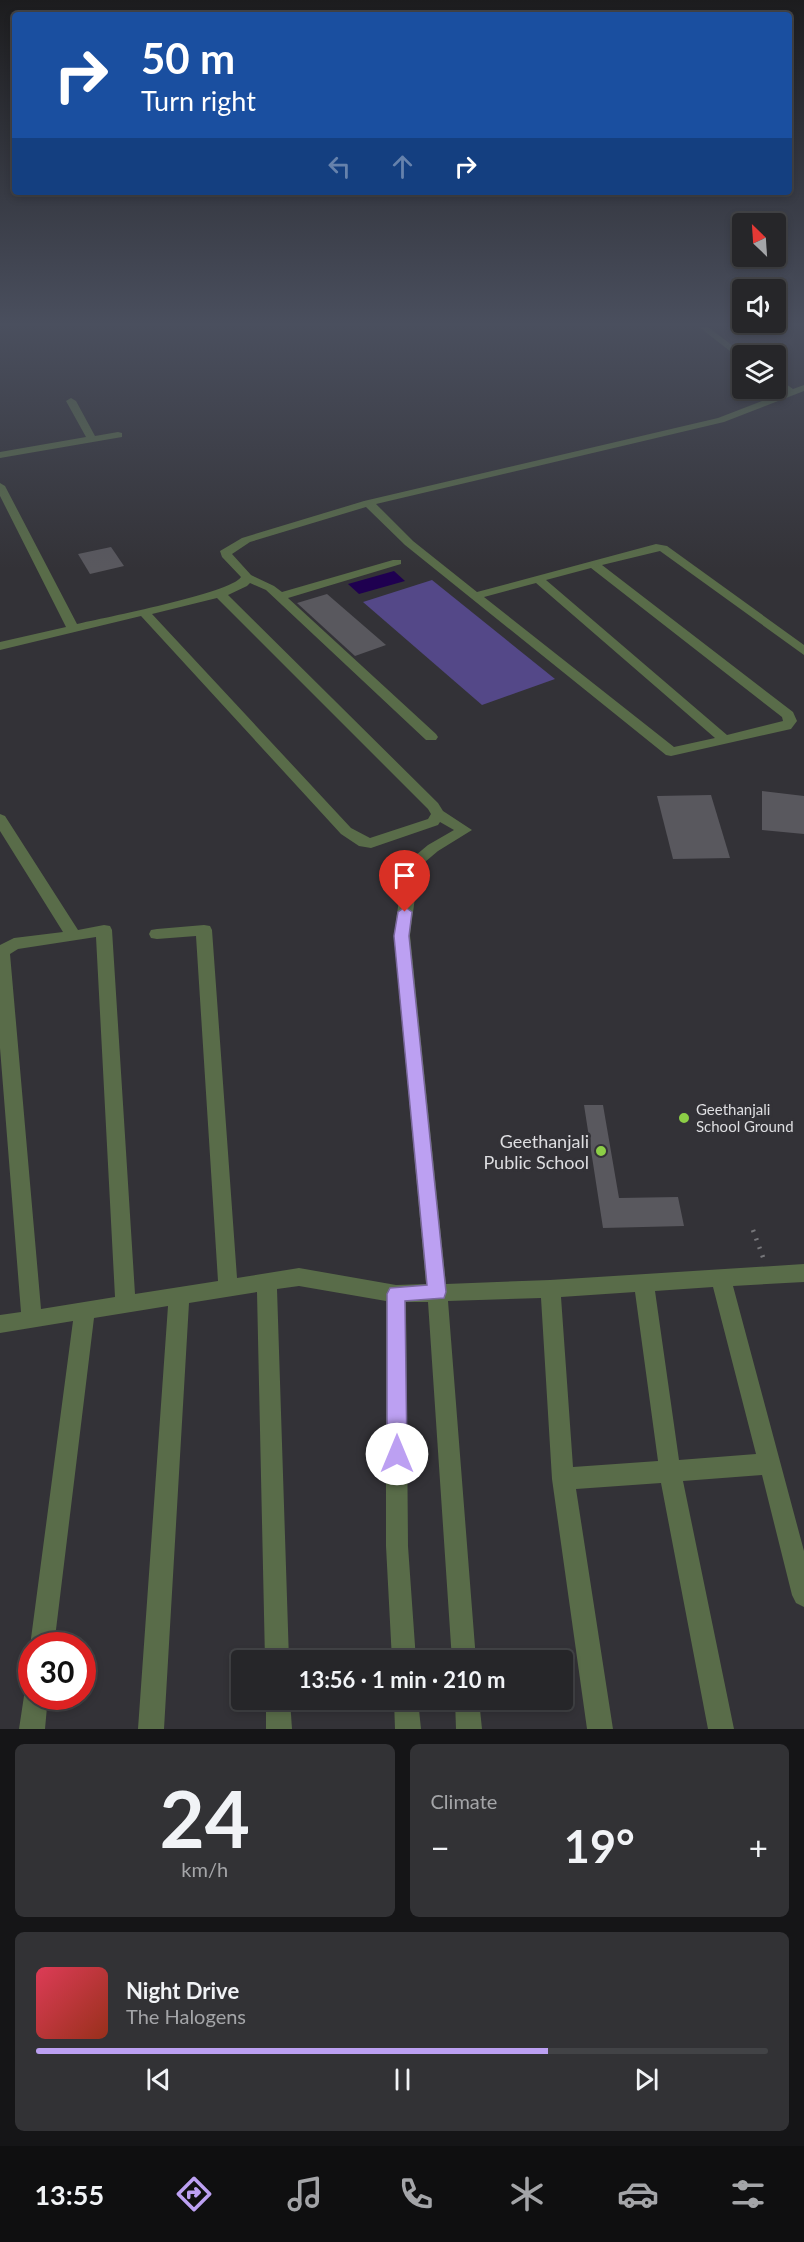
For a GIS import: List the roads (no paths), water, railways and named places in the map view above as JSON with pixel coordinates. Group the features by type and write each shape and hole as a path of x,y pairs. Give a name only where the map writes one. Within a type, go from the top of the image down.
{"street":[{"path":"75,408 92,440"},
{"path":"431,737 270,588 247,577 226,555 226,551 246,540 368,503 721,420 752,408"},
{"path":"0,455 118,435"},
{"path":"0,486 73,628"},
{"path":"368,503 409,543 671,752 786,726 790,721 788,715 593,564"},
{"path":"475,597 656,547 663,548 804,651"},
{"path":"279,597 397,562"},
{"path":"0,646 220,594 243,584 247,577"},
{"path":"538,579 725,740"},
{"path":"220,594 433,806 438,814 465,830 433,848 412,865 402,936 437,1292 463,1650"},
{"path":"145,613 331,815 359,841 371,843 419,827 433,822 438,814"},
{"path":"0,819 74,936"},
{"path":"32,1320 2,951 14,944 104,930 126,1305"},
{"path":"157,934 204,930 228,1289"},
{"path":"0,1324 299,1277 396,1294 550,1289 804,1273"},
{"path":"721,1278 804,1595"},
{"path":"267,1282 277,1650"},
{"path":"644,1283 670,1471 721,1729"},
{"path":"550,1289 563,1479 600,1729"},
{"path":"396,1294 397,1546 403,1650"},
{"path":"151,1729 179,1296"},
{"path":"44,1632 85,1311"},
{"path":"563,1479 771,1464"},
{"path":"32,1729 34,1710"},
{"path":"278,1710 279,1729"},
{"path":"401,1729 408,1729 407,1710"},
{"path":"468,1710 469,1729"}],"place":[{"name":"Geethanjali School Ground","path":"684,1118"},
{"name":"Geethanjali Public School","path":"601,1151"}]}
